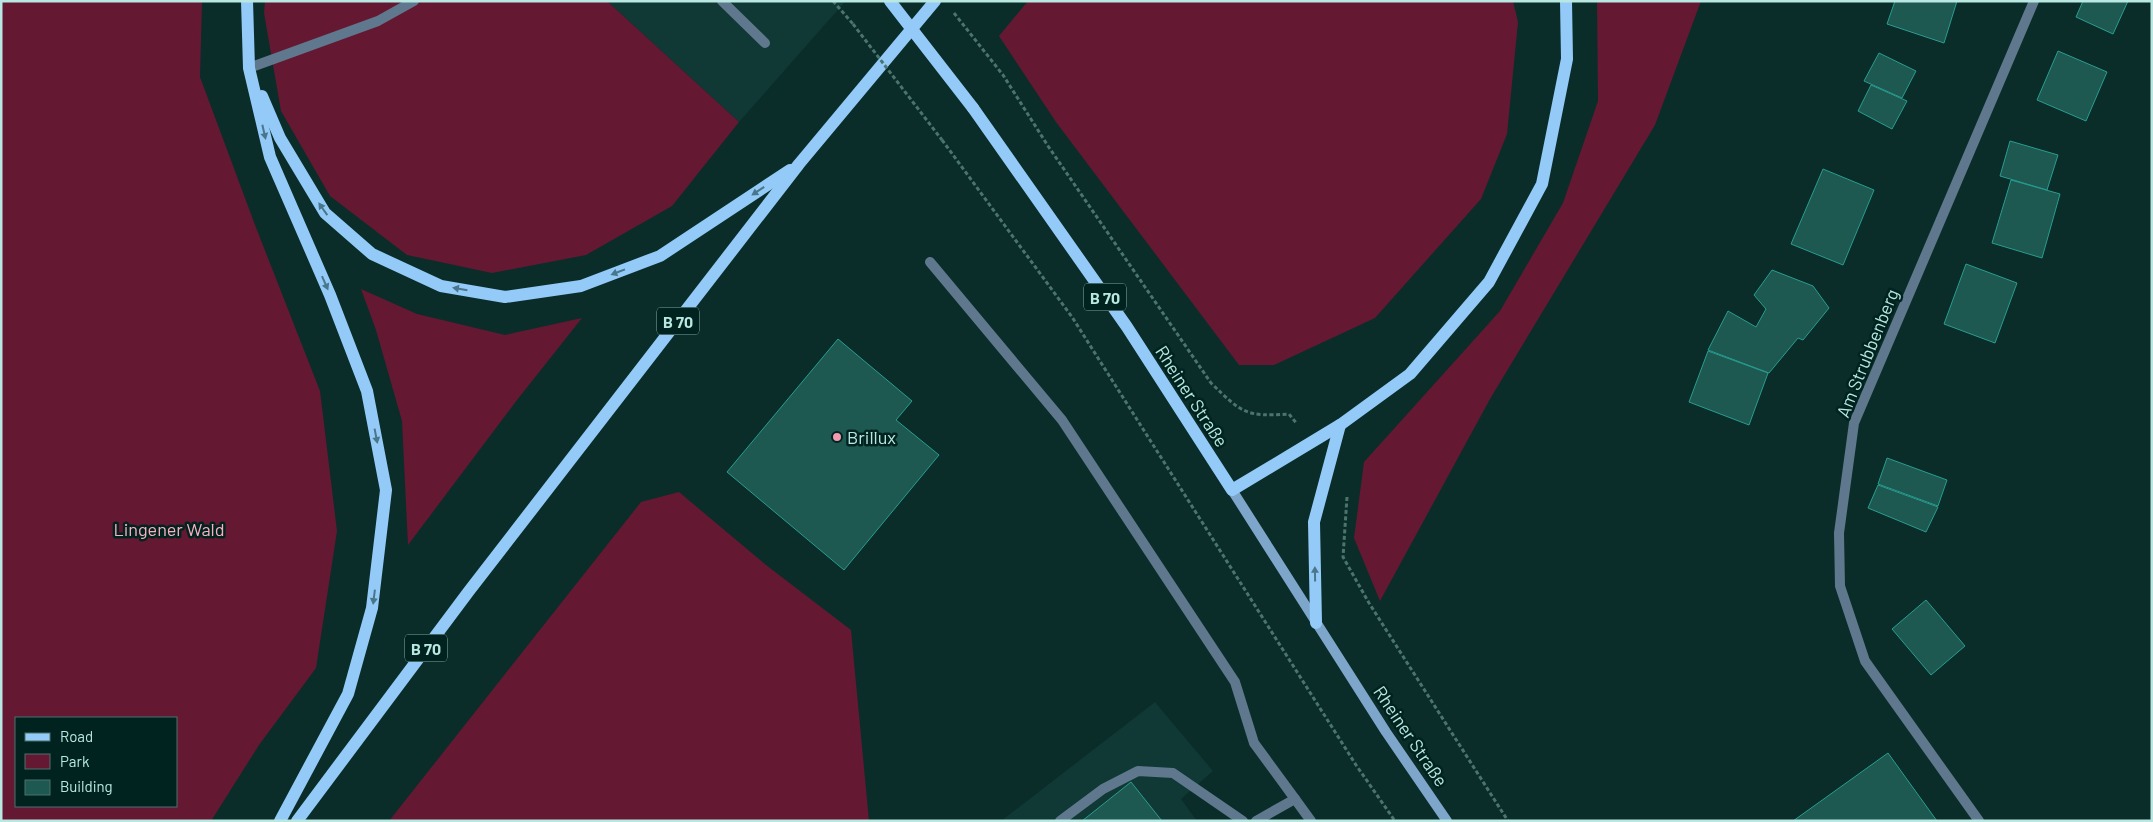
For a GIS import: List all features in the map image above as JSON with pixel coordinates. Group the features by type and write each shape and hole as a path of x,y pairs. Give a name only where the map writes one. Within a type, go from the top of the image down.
{"main road":[{"path":"247,1 249,68 270,157 330,295 367,391 386,490 372,608 348,694 280,821"},
{"name":"Rheiner Straße","path":"890,1 973,108 1127,327 1386,732 1447,821"},
{"name":"B 70","path":"297,821 468,591 799,164 935,1"},
{"path":"1232,490 1340,425 1410,374 1489,282 1542,184 1567,59 1566,1"},
{"path":"249,68 280,138 325,213 372,254 441,286 505,298 581,286 660,256 799,164"},
{"path":"1316,623 1314,522 1340,425"}],"street":[{"path":"249,68 378,21 414,1"},
{"path":"722,1 765,43"},
{"name":"Am Strubbenberg","path":"1979,821 1865,661 1840,586 1839,533 1854,424 2034,1"},
{"path":"930,262 1062,420 1235,682 1254,742 1311,821"},
{"path":"1060,821 1103,789 1138,772 1173,774 1243,821"},
{"path":"1256,821 1295,799"}],"path":[{"path":"833,1 853,24 942,140 1072,316 1356,765 1395,821"},
{"path":"950,9 1003,75"}],"shaded area":[{"path":"607,1 842,1 844,3 739,122"},
{"path":"1155,702 1213,771 1181,799 1197,821 1001,821"}],"green space":[{"name":"Lingener Wald","path":"1,1 202,1 200,77 320,391 337,531 316,668 259,745 211,821 1,821"},
{"path":"265,1 607,1 739,122 672,206 586,255 492,273 407,255 330,196 281,111 264,13"},
{"path":"1028,1 1513,1 1518,22 1507,134 1481,199 1375,318 1274,365 1239,365 1056,122 999,36"},
{"path":"1597,1 1701,1 1655,125 1490,399 1380,601 1354,538 1364,462 1500,311 1563,203 1598,101"},
{"path":"361,289 417,314 505,335 582,318 517,400 408,545 402,421 376,330"},
{"path":"679,492 766,565 851,630 869,821 389,821 641,502"}],"building":[{"path":"1895,1 1957,1 1944,43 1887,24"},
{"path":"2083,1 2128,1 2113,34 2076,17"},
{"path":"2058,51 2107,72 2086,121 2037,100"},
{"path":"1879,53 1916,71 1902,98 1864,81"},
{"path":"1871,85 1907,101 1892,129 1858,111"},
{"path":"2010,141 2058,155 2047,190 2000,176"},
{"path":"1823,169 1874,190 1843,265 1791,244"},
{"path":"2011,180 2060,194 2042,258 1992,243"},
{"path":"1966,264 2017,283 1995,343 1944,324"},
{"path":"1772,270 1813,286 1829,308 1803,340 1798,338 1769,373 1708,350 1728,311 1756,327 1766,309 1754,295"},
{"name":"Brillux","path":"838,339 912,401 896,420 939,455 844,570 727,472"},
{"path":"1708,351 1768,373 1749,425 1689,402"},
{"path":"1887,458 1947,480 1938,506 1878,484"},
{"path":"1878,485 1938,507 1926,532 1868,508"},
{"path":"1926,600 1965,646 1931,675 1892,629"},
{"path":"1888,753 1937,821 1793,821"},
{"path":"1131,782 1162,821 1082,821"}],"place":[{"name":"Brillux","path":"837,437"}]}
